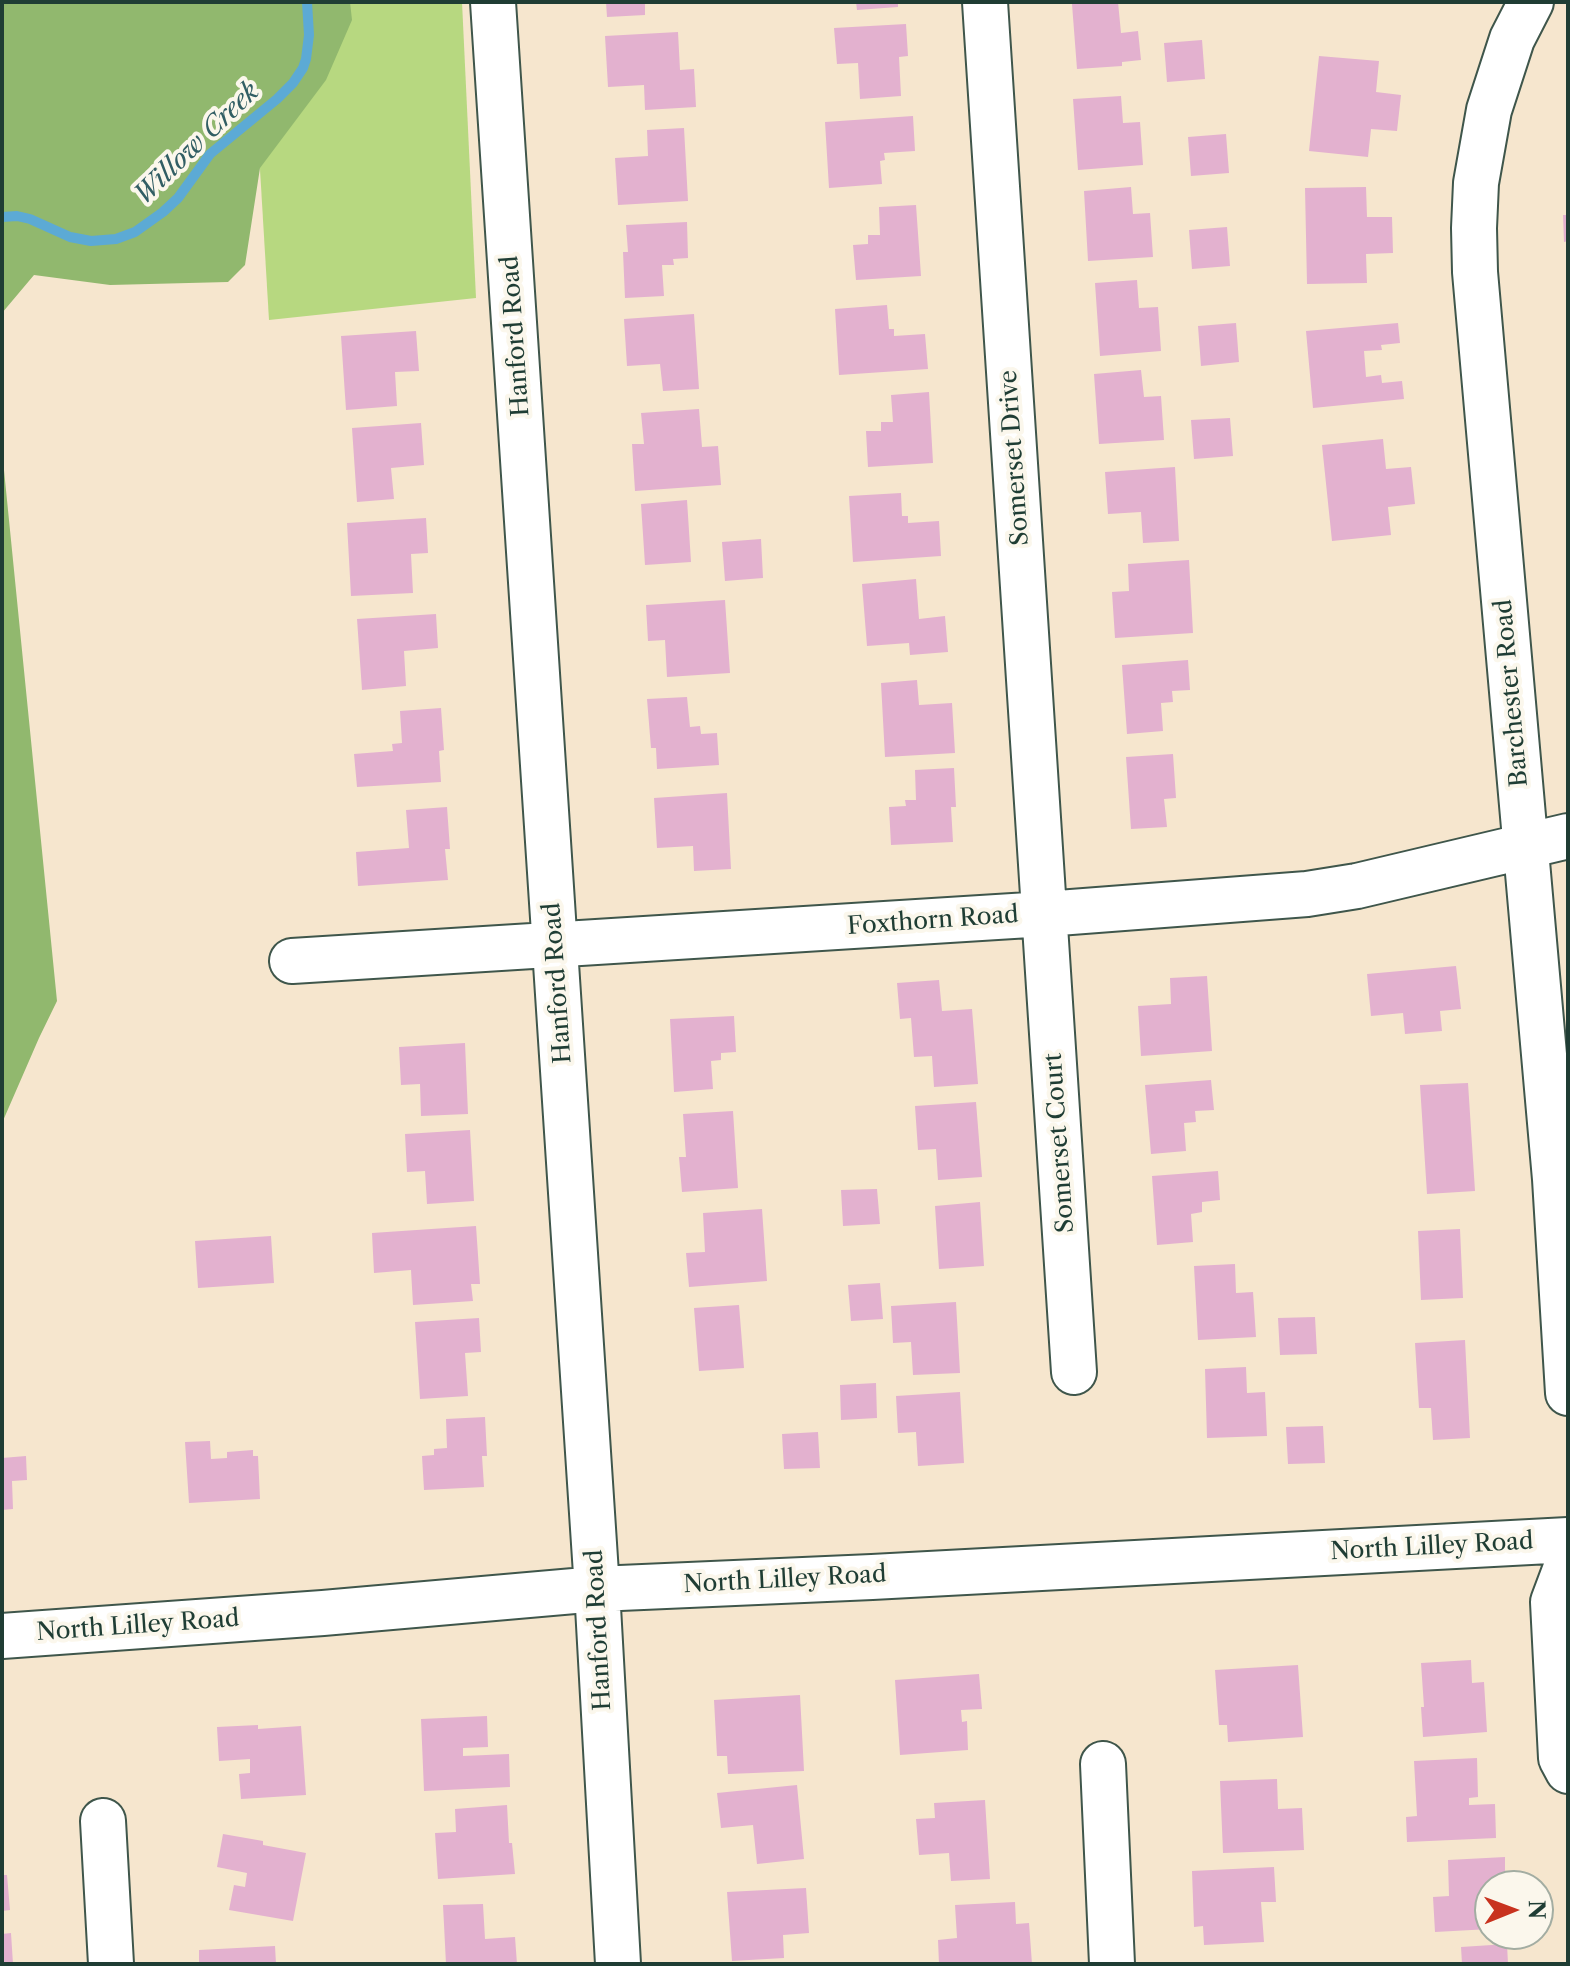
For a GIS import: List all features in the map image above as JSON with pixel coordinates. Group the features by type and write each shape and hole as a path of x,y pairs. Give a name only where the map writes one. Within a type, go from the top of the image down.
{"street":[{"name":"Hanford Road","path":"493,2 597,1589 618,1964"},
{"name":"Somerset Drive","path":"985,2 1045,914"},
{"name":"Barchester Road","path":"1531,2 1512,39 1489,110 1476,183 1475,272 1555,1179 1568,1393"},
{"name":"Foxthorn Road","path":"292,961 1045,914 1307,894 1357,886 1568,836"},
{"name":"Somerset Court","path":"1045,914 1074,1372"},
{"name":"North Lilley Road","path":"2,1636 597,1589 1568,1540"},
{"path":"1568,1562 1553,1602 1561,1758 1568,1771"},
{"path":"1103,1764 1112,1964"},
{"path":"103,1821 111,1964"}],"green space":[{"path":"2,2 350,2 352,20 326,80 260,168 245,265 228,282 110,285 34,275 2,313"},
{"path":"250,2 462,2 476,298 269,320"},
{"path":"2,450 57,1001 2,1123"}],"building":[{"path":"606,2 645,2 645,15 607,17"},
{"path":"856,2 898,2 898,7 857,10"},
{"path":"1118,2 1121,33 1138,31 1141,60 1122,62 1122,66 1077,69 1072,4"},
{"path":"906,24 908,56 899,57 901,96 860,99 858,63 837,64 834,28"},
{"path":"678,32 680,70 694,69 696,107 645,110 644,85 608,87 605,36"},
{"path":"1202,40 1205,79 1167,82 1164,43"},
{"path":"1319,56 1379,61 1376,92 1401,95 1397,131 1371,129 1368,157 1309,151"},
{"path":"1121,96 1123,123 1140,122 1143,165 1078,170 1073,99"},
{"path":"913,116 915,151 884,153 885,160 880,161 882,184 829,188 825,122"},
{"path":"684,128 688,201 618,205 615,158 648,156 647,130"},
{"path":"1226,134 1229,173 1191,176 1188,137"},
{"path":"1131,187 1133,214 1150,213 1153,257 1088,261 1084,191"},
{"path":"1366,187 1367,217 1392,217 1393,253 1366,254 1367,283 1307,284 1305,188"},
{"path":"916,205 921,276 856,280 853,245 868,244 868,235 880,235 879,207"},
{"path":"1563,215 1568,215 1568,241 1564,242"},
{"path":"687,222 688,258 673,259 674,265 662,265 664,296 625,298 623,252 628,252 626,225"},
{"path":"1227,227 1230,266 1192,269 1189,230"},
{"path":"1137,280 1139,308 1158,307 1161,351 1100,356 1095,283"},
{"path":"887,305 889,329 894,329 894,336 925,334 928,369 839,375 835,309"},
{"path":"694,314 699,389 663,391 660,364 627,366 624,319"},
{"path":"1236,323 1239,362 1201,366 1198,326"},
{"path":"1398,323 1400,343 1381,345 1382,350 1364,351 1366,377 1381,375 1382,383 1402,381 1404,399 1313,408 1306,331"},
{"path":"416,331 419,371 395,372 397,406 346,410 341,336"},
{"path":"1141,370 1144,397 1161,396 1164,440 1099,444 1094,374"},
{"path":"929,392 933,463 868,467 866,431 881,431 881,422 893,422 891,395"},
{"path":"699,409 702,447 718,446 721,485 635,491 632,444 644,444 641,413"},
{"path":"1230,418 1233,456 1194,459 1191,420"},
{"path":"421,423 424,465 391,468 394,499 357,502 352,428"},
{"path":"1383,439 1386,469 1411,467 1415,504 1388,507 1391,535 1332,541 1322,445"},
{"path":"1175,467 1179,541 1143,543 1141,512 1108,514 1105,472"},
{"path":"901,493 902,516 908,516 908,523 939,521 941,556 853,562 849,496"},
{"path":"687,500 691,562 645,565 641,504"},
{"path":"426,518 428,553 411,554 413,593 351,596 347,523"},
{"path":"761,539 763,578 725,581 722,542"},
{"path":"1189,560 1193,633 1115,638 1112,592 1129,591 1128,564"},
{"path":"916,579 919,619 945,616 948,652 910,655 909,643 867,646 862,584"},
{"path":"725,600 730,673 667,677 665,640 648,641 646,605"},
{"path":"436,614 438,648 404,651 406,686 362,690 357,619"},
{"path":"1188,660 1190,690 1172,691 1173,702 1161,703 1163,731 1127,734 1122,665"},
{"path":"917,680 919,705 952,703 955,753 885,757 881,683"},
{"path":"687,697 690,727 700,726 701,734 717,733 719,765 657,769 656,748 651,748 647,699"},
{"path":"441,708 444,750 439,751 441,782 357,787 354,754 393,751 392,744 402,743 400,711"},
{"path":"1173,754 1176,798 1164,799 1167,827 1131,829 1126,757"},
{"path":"954,768 956,807 951,807 953,842 891,845 889,807 906,806 905,800 916,800 915,770"},
{"path":"727,793 731,869 694,871 693,846 657,848 654,798"},
{"path":"447,807 450,849 445,849 448,880 358,886 356,852 409,848 406,810"},
{"path":"1456,966 1461,1009 1440,1011 1442,1031 1405,1034 1403,1013 1371,1016 1367,974"},
{"path":"1207,976 1212,1051 1141,1056 1138,1006 1171,1004 1170,978"},
{"path":"939,980 942,1011 972,1009 978,1084 934,1087 932,1056 914,1057 911,1018 900,1019 897,983"},
{"path":"734,1016 736,1052 721,1053 721,1060 711,1061 713,1089 674,1092 670,1019"},
{"path":"465,1043 468,1114 421,1116 420,1084 401,1085 399,1047"},
{"path":"1211,1080 1214,1110 1195,1111 1196,1122 1184,1123 1186,1151 1151,1154 1145,1085"},
{"path":"1468,1083 1475,1191 1427,1194 1420,1085"},
{"path":"976,1102 982,1177 938,1180 936,1149 918,1150 915,1106"},
{"path":"733,1111 738,1188 682,1192 679,1157 686,1157 683,1114"},
{"path":"470,1130 474,1201 427,1204 425,1171 407,1172 405,1134"},
{"path":"1218,1171 1220,1200 1202,1202 1202,1212 1191,1214 1193,1242 1157,1245 1152,1176"},
{"path":"877,1189 880,1224 843,1226 841,1190"},
{"path":"980,1202 984,1266 939,1269 935,1206"},
{"path":"762,1209 767,1281 689,1287 686,1253 705,1252 703,1213"},
{"path":"476,1226 480,1284 471,1284 473,1301 413,1305 411,1270 374,1273 372,1233"},
{"path":"1460,1229 1463,1298 1421,1300 1418,1231"},
{"path":"271,1236 274,1283 198,1288 195,1241"},
{"path":"1235,1264 1236,1293 1253,1292 1256,1337 1198,1340 1194,1266"},
{"path":"880,1283 883,1319 851,1321 848,1285"},
{"path":"956,1302 960,1373 913,1375 911,1342 893,1343 891,1306"},
{"path":"739,1305 744,1368 699,1371 694,1308"},
{"path":"1315,1317 1317,1354 1280,1355 1278,1318"},
{"path":"479,1318 481,1352 465,1353 468,1396 420,1399 415,1322"},
{"path":"1465,1340 1470,1438 1433,1440 1431,1408 1419,1408 1415,1343"},
{"path":"1246,1367 1247,1393 1265,1392 1267,1436 1207,1438 1205,1369"},
{"path":"876,1383 877,1418 841,1420 840,1385"},
{"path":"960,1392 964,1463 918,1466 916,1432 898,1433 896,1396"},
{"path":"485,1417 487,1456 482,1456 484,1487 424,1490 422,1456 434,1455 434,1449 447,1448 446,1419"},
{"path":"1323,1426 1325,1463 1288,1464 1286,1427"},
{"path":"818,1432 820,1468 784,1469 782,1434"},
{"path":"210,1441 211,1459 227,1458 227,1452 253,1450 253,1456 258,1456 260,1499 189,1503 185,1442"},
{"path":"26,1456 27,1480 12,1481 13,1509 2,1510 2,1458"},
{"path":"1471,1660 1472,1683 1484,1682 1487,1732 1423,1737 1421,1663"},
{"path":"1298,1665 1303,1737 1228,1742 1227,1725 1219,1725 1215,1670"},
{"path":"979,1674 982,1709 961,1710 962,1722 967,1721 968,1750 900,1755 895,1680"},
{"path":"800,1695 804,1771 728,1774 727,1756 717,1756 714,1700"},
{"path":"487,1716 488,1747 463,1748 463,1756 509,1754 510,1787 424,1791 421,1719"},
{"path":"258,1725 258,1729 301,1726 306,1795 241,1799 239,1774 250,1773 250,1759 219,1761 217,1727"},
{"path":"1477,1758 1478,1797 1469,1798 1469,1805 1495,1804 1496,1838 1407,1842 1406,1817 1417,1816 1414,1761"},
{"path":"1277,1779 1278,1809 1302,1808 1304,1850 1223,1853 1220,1781"},
{"path":"797,1785 804,1859 757,1864 753,1825 721,1828 717,1793"},
{"path":"985,1800 990,1879 951,1881 949,1853 919,1855 916,1819 935,1818 934,1803"},
{"path":"507,1805 515,1874 438,1879 435,1833 456,1832 455,1809"},
{"path":"223,1834 306,1853 293,1921 229,1910 234,1885 245,1887 247,1873 217,1867"},
{"path":"1505,1857 1505,1870 1474,1870 1474,1930 1435,1932 1433,1897 1449,1896 1448,1860"},
{"path":"1274,1867 1276,1902 1261,1902 1264,1942 1204,1945 1203,1926 1194,1927 1192,1871"},
{"path":"2,1875 7,1875 10,1910 2,1911"},
{"path":"806,1888 809,1933 783,1935 784,1958 732,1961 727,1892"},
{"path":"1015,1902 1016,1924 1029,1923 1032,1964 939,1964 938,1940 957,1938 955,1905"},
{"path":"483,1904 485,1939 515,1937 517,1964 446,1964 443,1905"},
{"path":"11,1933 13,1964 2,1964 2,1934"},
{"path":"275,1946 276,1964 199,1964 199,1950"},
{"path":"1461,1947 1507,1950 1508,1964 1462,1964"}],"waterway":[{"name":"Willow Creek","path":"2,217 30,219 70,237 91,241 116,239 135,232 178,198 210,154 293,83 306,59 309,35 307,2"}]}
